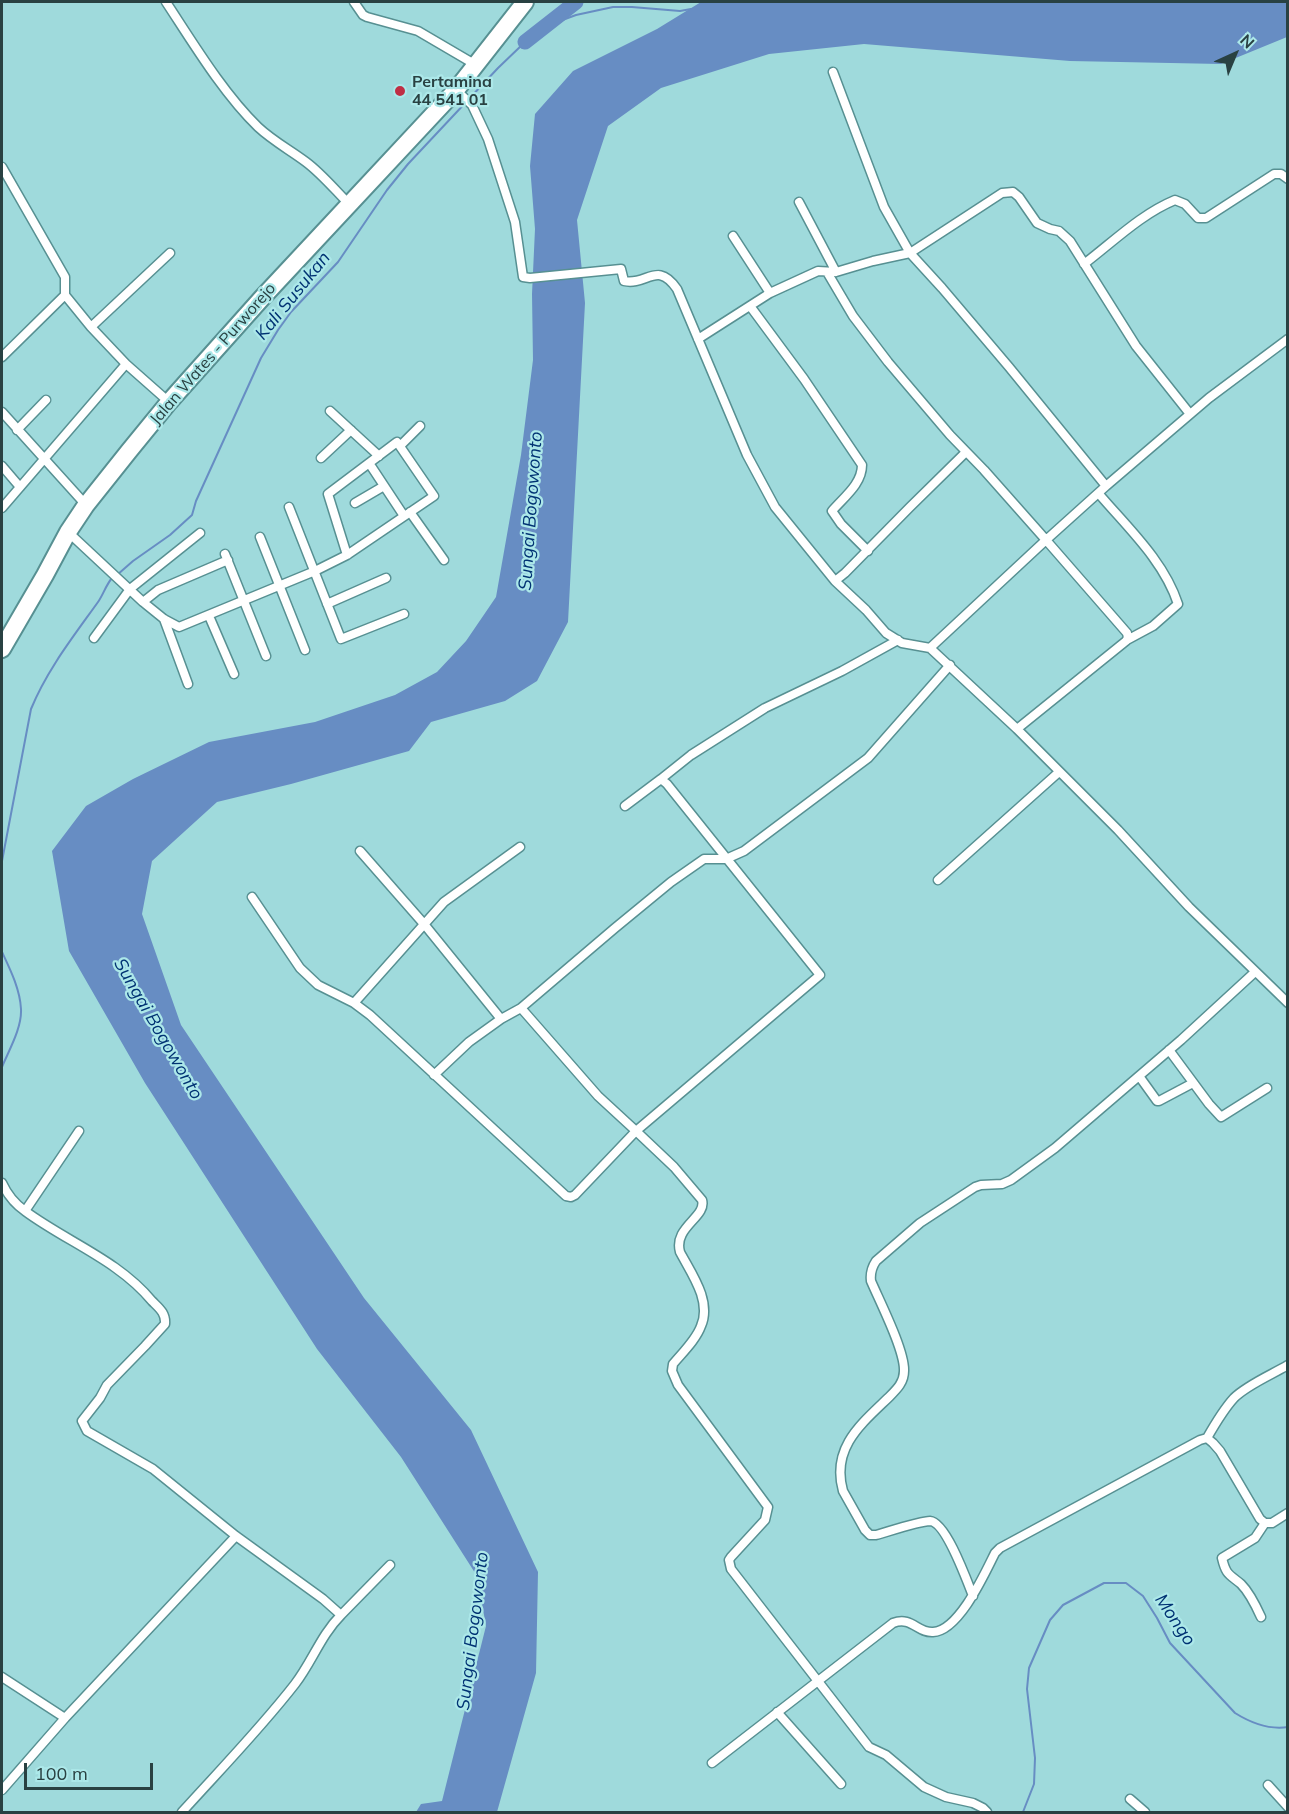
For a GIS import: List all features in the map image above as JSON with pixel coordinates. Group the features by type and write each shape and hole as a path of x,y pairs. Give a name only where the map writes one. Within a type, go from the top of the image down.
{"highway":[{"name":"Jalan Wates - Purworejo","path":"2,649 68,532 86,505 169,402 349,204 459,93 477,65 525,2"}],"street":[{"path":"166,2 197,50 253,122 272,140 307,163 349,204"},
{"path":"354,2 363,15 418,31 477,65"},
{"path":"833,72 884,207 910,253 1010,367 1106,486"},
{"path":"459,93 472,105 488,139 515,222 522,275 530,279 621,269 624,281 630,282 657,274 671,280 677,289 747,455 775,507 835,581 866,610 886,633 902,643 930,648 950,665 1118,830 1189,907 1287,1003"},
{"path":"2,166 65,277 65,295 126,364 169,402"},
{"path":"1084,264 1162,205 1174,200 1185,204 1198,218 1206,218 1274,174 1281,174 1287,179"},
{"path":"698,339 770,293 818,271 831,272 910,253 1002,193 1013,192 1037,223 1050,230 1059,231 1065,236 1136,346 1190,414"},
{"path":"799,202 853,316 888,362 950,435 1127,633 1127,640"},
{"path":"733,236 770,293"},
{"path":"91,327 170,253"},
{"path":"2,357 65,295"},
{"path":"750,306 804,379 862,465 862,474 857,482 832,511 841,524 868,551"},
{"path":"930,648 1106,486 1190,414 1286,343"},
{"path":"2,508 126,364"},
{"path":"17,430 46,400"},
{"path":"330,411 379,456"},
{"path":"2,412 86,505"},
{"path":"400,446 420,426"},
{"path":"321,458 351,430"},
{"path":"68,532 164,620 179,627 315,571 347,555 434,496 397,442 328,494 347,555"},
{"path":"835,581 966,452"},
{"path":"369,463 384,486 444,560"},
{"path":"2,466 20,488"},
{"path":"355,503 384,486"},
{"path":"1017,729 1127,640 1153,626 1178,604 1172,586 1158,563 1099,494"},
{"path":"289,507 341,639 404,614"},
{"path":"94,638 130,590 200,533"},
{"path":"260,537 304,650"},
{"path":"143,602 158,590 226,557 266,656"},
{"path":"327,604 386,578"},
{"path":"209,616 234,674"},
{"path":"164,620 188,684"},
{"path":"625,806 691,755 765,708 842,671 898,640"},
{"path":"434,1075 469,1042 521,1008 671,882 704,860 726,859 744,851 868,758 950,665"},
{"path":"938,880 1059,772"},
{"path":"252,897 300,968 309,977 326,989 354,1003 398,1038 434,1075 569,1197 575,1195 636,1131 820,975 673,790 661,780"},
{"path":"354,1003 444,902 520,847"},
{"path":"360,851 424,924 501,1019"},
{"path":"974,1596 948,1540 937,1524 928,1521 870,1535 865,1530 841,1484 841,1462 847,1444 855,1431 898,1387 904,1373 902,1356 871,1281 873,1266 920,1223 981,1185 1002,1184 1011,1180 1055,1148 1170,1050 1254,972"},
{"path":"521,1008 598,1096 674,1167 703,1203 702,1209 686,1226 678,1244 703,1299 704,1317 701,1328 673,1364 672,1371 678,1385 768,1507 765,1520 731,1557 729,1564 733,1572 869,1748 886,1755 908,1776 924,1787 946,1797 973,1803 987,1812"},
{"path":"1170,1050 1221,1117 1266,1088"},
{"path":"1139,1076 1157,1101 1161,1102 1193,1083"},
{"path":"25,1211 79,1131"},
{"path":"2,1183 12,1200 25,1211 113,1265 140,1286 165,1315 165,1324 107,1384 100,1398 86,1415 82,1421 87,1431 153,1468 236,1536 303,1583 341,1615"},
{"path":"712,1763 894,1623 901,1620 931,1632 944,1629 974,1596 995,1553 1000,1548 1207,1438 1233,1399 1287,1365"},
{"path":"1207,1438 1220,1451 1260,1519 1265,1523 1272,1523 1287,1513"},
{"path":"1261,1617 1248,1593 1230,1577 1222,1558 1255,1538 1265,1523"},
{"path":"2,1790 65,1718 236,1536"},
{"path":"182,1812 276,1709 305,1671 332,1624 390,1565"},
{"path":"2,1677 65,1718"},
{"path":"777,1712 841,1784"},
{"path":"1268,1785 1287,1807"},
{"path":"1130,1799 1145,1812"}],"water":[{"name":"Sungai Bogowonto","path":"701,2 1287,2 1287,37 1221,64 1070,61 864,44 769,54 661,88 608,126 577,220 585,303 568,622 537,681 505,701 431,722 409,751 217,802 152,861 142,914 181,1025 364,1298 471,1430 538,1572 536,1673 497,1812 416,1812 421,1804 442,1801 486,1626 477,1576 401,1457 317,1349 145,1083 69,951 52,851 86,806 133,779 209,742 315,722 395,695 437,672 466,641 496,597 521,455 533,360 532,294 535,229 530,166 535,114 573,71 657,29"}],"waterway":[{"name":"Kali Susukan","path":"525,42 576,2"},
{"name":"Kali Susukan","path":"117,575 170,535 192,515 196,501 261,358 278,330 291,312 338,262 387,190 408,164 498,68 523,44 557,22 576,15 613,7 680,11 691,9"},
{"name":"Kali Susukan","path":"2,861 31,709 53,667 112,578"},
{"name":"Kali Susukan","path":"2,952 17,987 21,1009 17,1031 2,1067"},
{"name":"Mongo","path":"1023,1812 1034,1784 1035,1758 1027,1689 1029,1668 1050,1620 1063,1605 1104,1583 1126,1583 1143,1596 1170,1643 1235,1713 1260,1725 1288,1727"}],"place":[{"name":"Pertamina 44 541 01","path":"400,91"}]}
